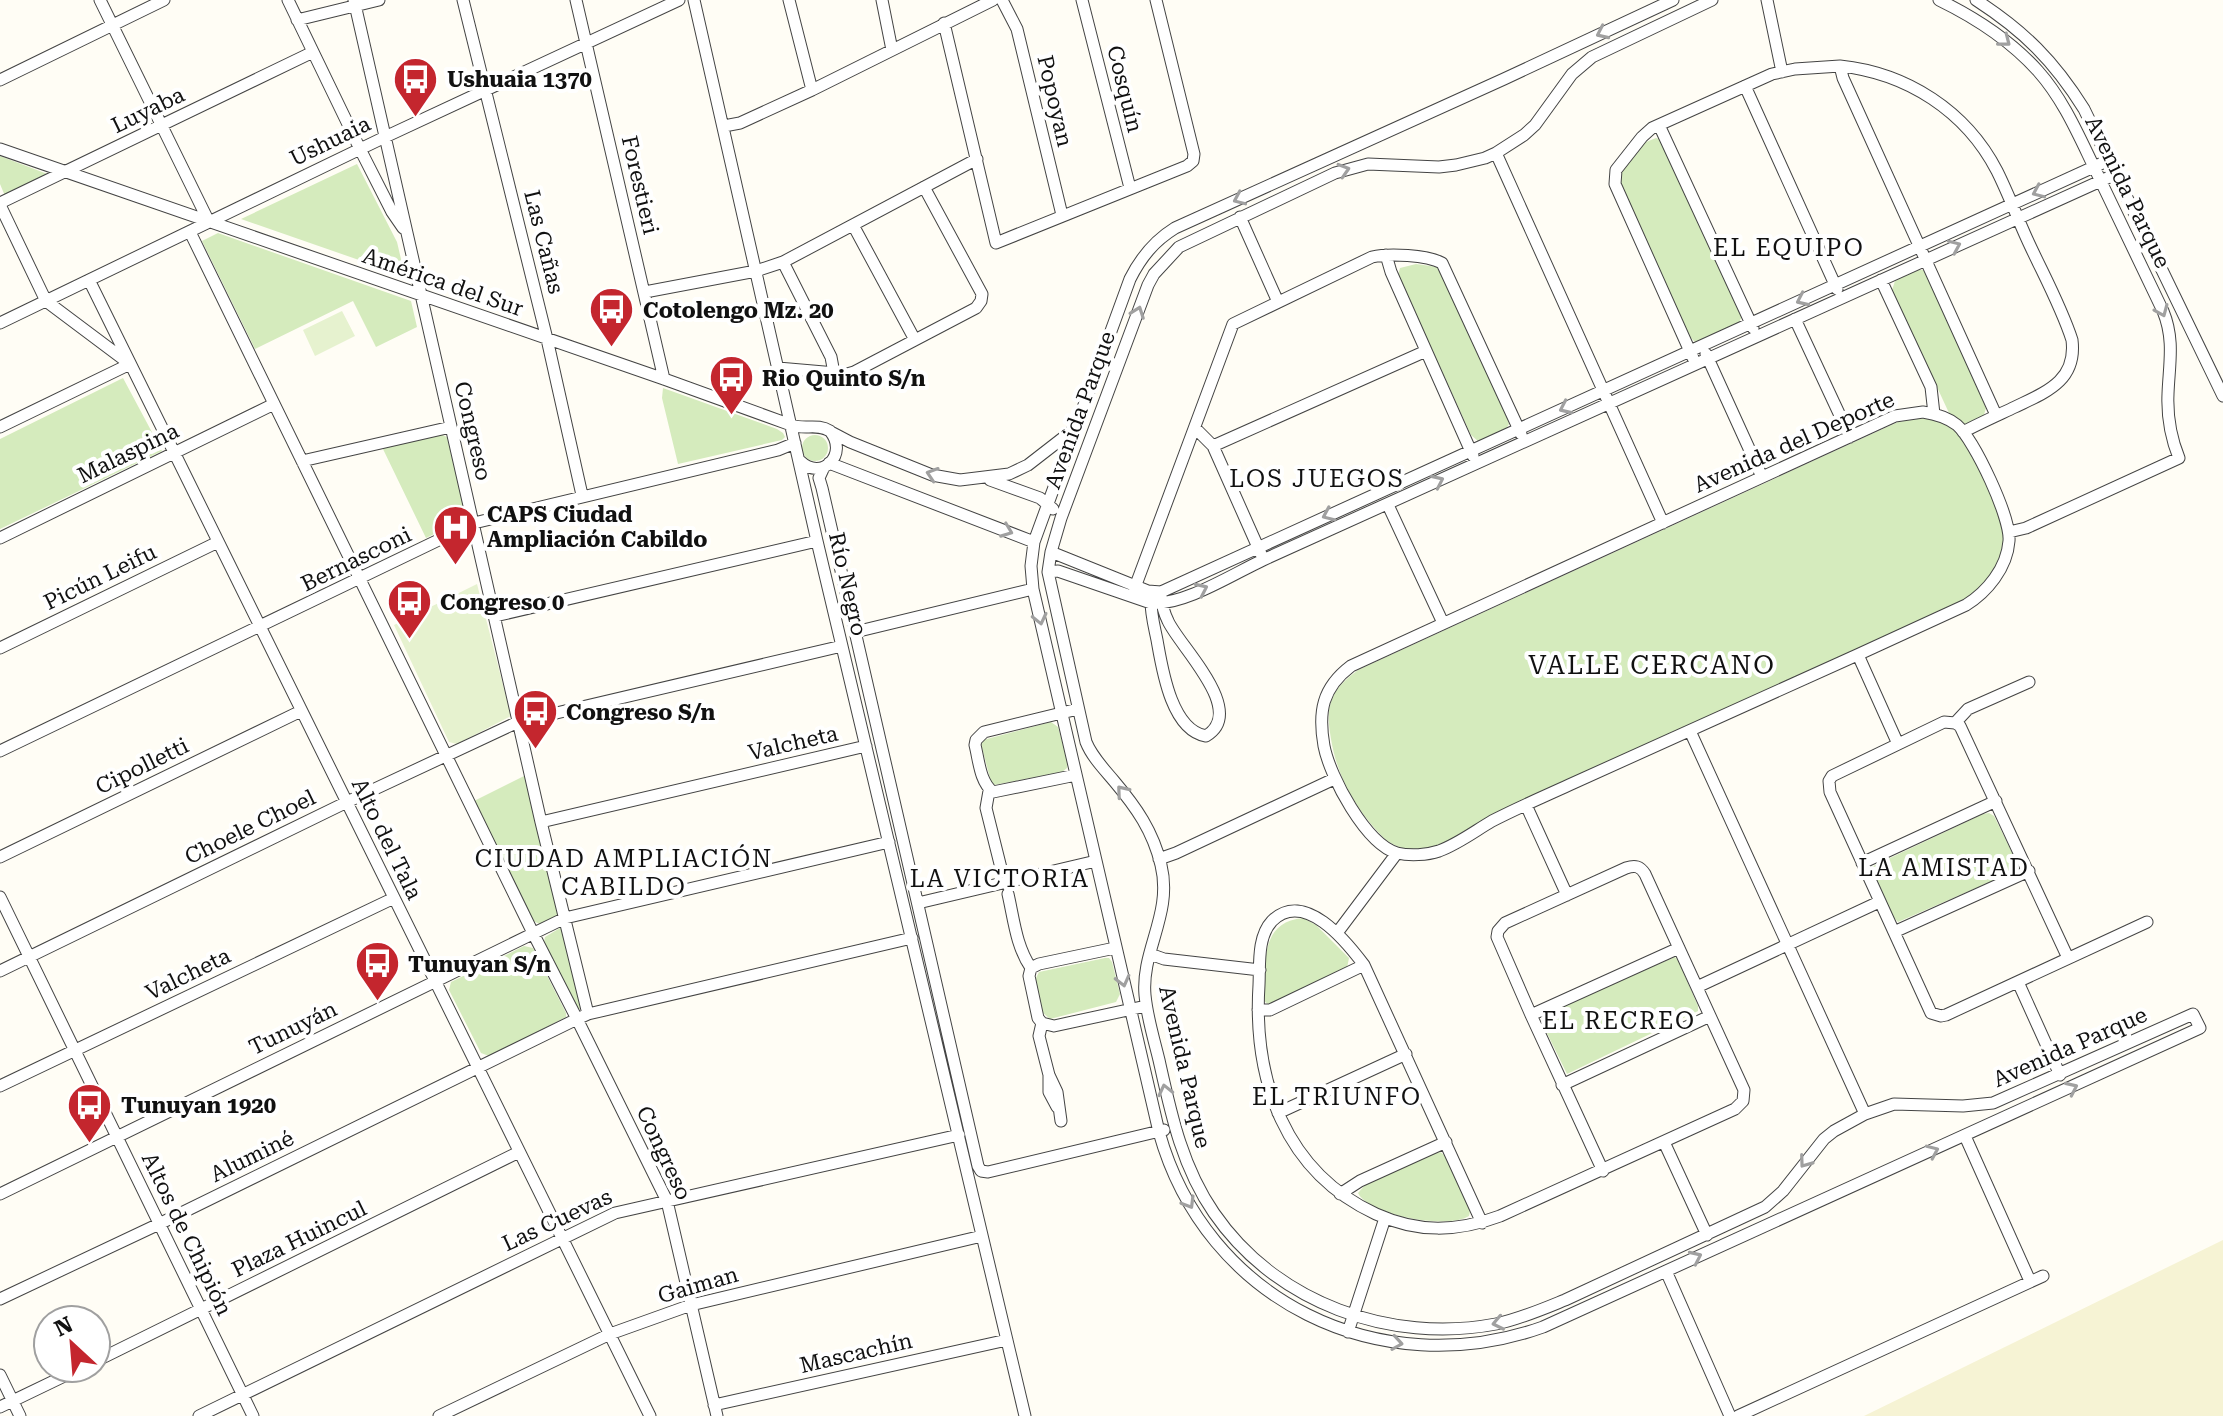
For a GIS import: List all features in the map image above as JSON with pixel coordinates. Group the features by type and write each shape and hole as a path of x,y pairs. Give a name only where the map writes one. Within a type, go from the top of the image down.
{"street":[{"path":"100,0 209,222"},
{"path":"0,80 164,0"},
{"path":"288,0 392,212 407,233"},
{"path":"297,20 355,3 379,0"},
{"name":"Las Cañas","path":"463,0 547,339 582,495"},
{"name":"Forestieri","path":"576,0 664,379"},
{"name":"Ushuaia","path":"0,323 385,137 679,0"},
{"name":"Río Negro","path":"694,0 817,541 1025,1416"},
{"path":"789,0 812,90"},
{"path":"882,0 892,50"},
{"path":"724,126 740,123 812,90 993,0"},
{"name":"Popoyan","path":"1002,0 1017,29 1062,215"},
{"name":"Cosquín","path":"1082,0 1130,188"},
{"path":"944,23 996,243 1193,161 1194,154 1156,0"},
{"name":"Avenida Parque","path":"1673,0 1161,237 1130,279 1034,542 1031,566 1033,589 1115,948 1159,1132 1172,1171 1190,1207 1217,1244 1258,1284 1288,1305 1370,1339 1415,1346 1447,1346 1505,1339 1560,1321 2200,1028 2193,1014 1993,1103 1963,1106 1894,1104 1865,1114 1824,1139 1783,1191 1753,1213 1538,1311 1498,1324 1421,1329 1353,1316 1325,1304 1279,1279 1238,1243 1213,1212 1192,1175 1174,1127 1146,1006 1144,983 1163,902 1163,876 1159,859 1140,814 1089,749 1048,572 1061,518 1154,274 1179,247 1335,173 1386,163 1439,167 1472,162 1496,153 1535,125 1572,74 1592,57 1712,0"},
{"path":"1767,0 1782,72"},
{"name":"Avenida Parque","path":"1939,0 1960,10 2012,46 2039,72 2062,104 2167,322 2172,352 2168,409 2179,458 2026,528 2009,532"},
{"name":"Avenida Parque","path":"1976,0 2001,16 2056,68 2084,109 2223,396"},
{"name":"Congreso","path":"355,3 565,918 583,1017 667,1201 716,1410"},
{"name":"Luyaba","path":"0,204 313,52"},
{"path":"1840,66 1996,415"},
{"path":"1696,364 1614,179 1616,170 1642,137 1659,125 1745,86 1795,69 1840,66 1873,71 1892,77 1938,101 1984,149 1998,173 2072,340 2073,354 2067,372 2054,387 1963,432"},
{"path":"1745,86 1841,297"},
{"path":"1659,125 1757,336"},
{"name":"América del Sur","path":"0,149 807,428"},
{"path":"1496,153 1663,523"},
{"path":"645,292 756,271 783,262 977,159"},
{"path":"1156,598 1258,547 2109,160"},
{"path":"1048,572 1058,571 1156,598 1180,600 2116,174"},
{"path":"778,368 854,372 976,308 982,294 924,187"},
{"path":"0,204 46,301 130,364 0,427"},
{"path":"1240,217 1278,302"},
{"path":"853,225 915,340"},
{"path":"190,232 533,933 583,1017"},
{"path":"1386,255 1477,464"},
{"path":"1134,591 1233,324 1372,257 1386,255 1433,259 1442,263 1525,442"},
{"path":"783,262 831,357 834,373"},
{"name":"Alto del Tala","path":"89,280 650,1416"},
{"path":"1337,933 1397,853 1420,854 1442,850 1526,805 1977,598 2000,570 2007,553 2009,532 2004,515 1975,449 1963,432 1945,417 1934,414 1931,387 1881,280"},
{"path":"1795,319 1850,437"},
{"path":"1702,346 1762,477"},
{"path":"1213,446 1426,351"},
{"path":"1086,403 1102,409"},
{"name":"Malaspina","path":"0,538 274,404"},
{"name":"Avenida del Deporte","path":"1397,853 1370,831 1334,779 1324,745 1322,713 1334,681 1342,672 1360,661 1850,437 1903,414 1934,414"},
{"path":"795,443 807,428 816,426 932,475 960,480 1000,476 1028,465 1078,427"},
{"path":"302,461 451,427"},
{"path":"1195,428 1213,446 1263,560"},
{"path":"800,461 815,469 827,465 835,455 836,444 830,431"},
{"name":"Bernasconi","path":"0,751 474,523 778,450 795,443"},
{"path":"827,465 1034,542"},
{"name":"Río Negro","path":"827,465 819,478 978,1166 981,1171 988,1172 1159,1132"},
{"path":"982,478 1025,492 1048,504 1061,518"},
{"path":"1388,505 1443,623"},
{"path":"495,616 817,541"},
{"name":"Picún Leifu","path":"0,648 218,542"},
{"path":"1051,552 1134,591"},
{"path":"855,632 1033,589"},
{"path":"1156,598 1168,621 1206,675 1214,695 1219,718 1215,729 1206,736 1192,729 1171,699 1161,663 1156,598"},
{"name":"Choele Choel","path":"0,971 518,722 842,646"},
{"path":"1858,655 1898,744"},
{"path":"1955,723 1968,709 2029,682"},
{"path":"1001,868 986,808 989,791 984,784 975,745 979,735 1078,709"},
{"name":"Cipolletti","path":"0,857 301,711"},
{"path":"2068,958 1963,730 1955,723 1944,722 1836,772 1829,781 1830,792 1879,902 1928,1008 1936,1015 1946,1015 2147,922"},
{"path":"1690,731 1865,1114"},
{"name":"Valcheta","path":"541,822 866,746"},
{"path":"989,791 1000,792 1076,775"},
{"path":"1159,859 1334,779"},
{"path":"1862,863 1996,801"},
{"path":"1526,805 1567,895"},
{"name":"Tunuyán","path":"0,1194 565,918 889,842"},
{"path":"918,903 1096,861"},
{"path":"1482,1223 1364,965 1337,933 1324,923 1297,911 1281,915 1264,933 1258,1010 1262,1060 1278,1113 1301,1155 1340,1194 1385,1218 1428,1228 1464,1227 1482,1223 1603,1171 1735,1109 1743,1101 1744,1090 1645,874 1638,867 1626,868 1505,923 1498,931 1499,944 1603,1171"},
{"path":"1894,932 2029,871"},
{"name":"Altos de Chipión","path":"0,897 253,1416"},
{"name":"Valcheta","path":"0,1086 394,898"},
{"path":"1009,900 1017,923 1021,954 1031,968"},
{"path":"1697,987 1879,902"},
{"name":"Aluminé","path":"0,1299 583,1017 912,938"},
{"path":"1115,948 1031,968 1029,976 1038,1018 1042,1023 1054,1026 1146,1006"},
{"path":"1531,1015 1679,948"},
{"path":"1150,954 1164,959 1260,970"},
{"path":"1258,1010 1270,1010 1364,965"},
{"path":"2018,982 2060,1075"},
{"path":"1562,1085 1710,1016"},
{"path":"1042,1023 1039,1036 1049,1075 1057,1092 1061,1121"},
{"path":"1278,1113 1406,1054"},
{"path":"1993,1103 2001,1120"},
{"path":"1159,1132 1174,1127"},
{"name":"Las Cuevas","path":"199,1416 623,1210 959,1135"},
{"path":"1965,1136 2030,1281"},
{"path":"1340,1194 1360,1181 1446,1142"},
{"path":"1664,1142 1707,1235"},
{"name":"Plaza Huincul","path":"112,1353 519,1152"},
{"path":"1774,1200 1782,1219"},
{"path":"1348,1332 1385,1218"},
{"name":"Gaiman","path":"439,1416 610,1334 691,1305 982,1236"},
{"path":"1666,1271 1730,1416"},
{"path":"1738,1416 2043,1276"},
{"name":"Mascachín","path":"716,1410 1007,1340"},
{"path":"0,1375 20,1416"},
{"path":"0,1407 48,1384"}],"shaded area":[{"path":"2223,1240 2223,1416 1864,1416"}],"green space":[{"path":"1660,139 1742,316 1738,325 1699,342 1689,336 1619,179 1646,142"},
{"path":"0,156 50,175 5,196 0,184"},
{"path":"357,164 397,242 405,276 241,219"},
{"path":"218,233 411,301 417,327 376,347 353,301 255,349 202,241"},
{"path":"1416,264 1438,267 1507,417 1509,424 1506,429 1479,442 1471,435 1398,275 1400,268"},
{"path":"1916,270 1923,270 1929,275 1986,408 1984,415 1965,424 1949,413 1892,290 1895,281"},
{"path":"342,311 355,336 315,356 303,330"},
{"path":"123,378 162,451 0,529 0,439"},
{"path":"663,388 777,429 785,437 678,464 662,398"},
{"path":"1924,418 1943,423 1957,433 1973,457 2005,526 2000,556 1973,597 1450,843 1405,849 1389,842 1368,821 1337,765 1329,720 1335,692 1358,670 1898,422"},
{"path":"440,434 447,437 465,512 461,521 426,538 382,447"},
{"path":"815,435 824,439 828,448 824,457 815,461 806,457 802,448 806,439"},
{"path":"477,584 511,716 457,744 449,742 394,625"},
{"path":"1051,722 1058,727 1067,768 1062,772 994,785 981,744 983,740"},
{"path":"526,775 559,913 542,925 533,921 474,801"},
{"path":"1989,813 1994,816 2017,862 2013,872 1898,922 1871,867"},
{"path":"1303,918 1316,925 1349,958 1347,968 1268,1004 1264,1001 1265,961 1271,937 1288,921"},
{"path":"560,928 566,931 584,1007 577,1010 544,942 545,937"},
{"path":"524,946 533,948 566,1017 489,1056 481,1053 449,990 451,982"},
{"path":"1675,957 1698,1011 1567,1074 1542,1023 1545,1013"},
{"path":"1105,958 1112,962 1120,994 1116,1002 1050,1019 1042,1012 1035,980 1039,972"},
{"path":"1440,1152 1446,1156 1470,1211 1469,1216 1444,1221 1409,1218 1376,1208 1358,1193 1365,1185"}],"place":[{"name":"Ushuaia 1370","path":"416,118"},
{"name":"Cotolengo Mz. 20","path":"612,349"},
{"name":"Rio Quinto S/n","path":"731,417"},
{"name":"CAPS Ciudad Ampliación Cabildo","path":"456,566"},
{"name":"Congreso 0","path":"409,641"},
{"name":"Congreso S/n","path":"535,751"},
{"name":"Tunuyan S/n","path":"377,1003"},
{"name":"Tunuyan 1920","path":"90,1144"}],"district":[{"name":"EL EQUIPO","path":"1789,248"},
{"name":"LOS JUEGOS","path":"1317,479"},
{"name":"VALLE CERCANO","path":"1652,665"},
{"name":"LA AMISTAD","path":"1944,868"},
{"name":"CIUDAD AMPLIACIÓN CABILDO","path":"624,873"},
{"name":"LA VICTORIA","path":"1000,879"},
{"name":"EL RECREO","path":"1619,1021"},
{"name":"EL TRIUNFO","path":"1337,1097"}]}
